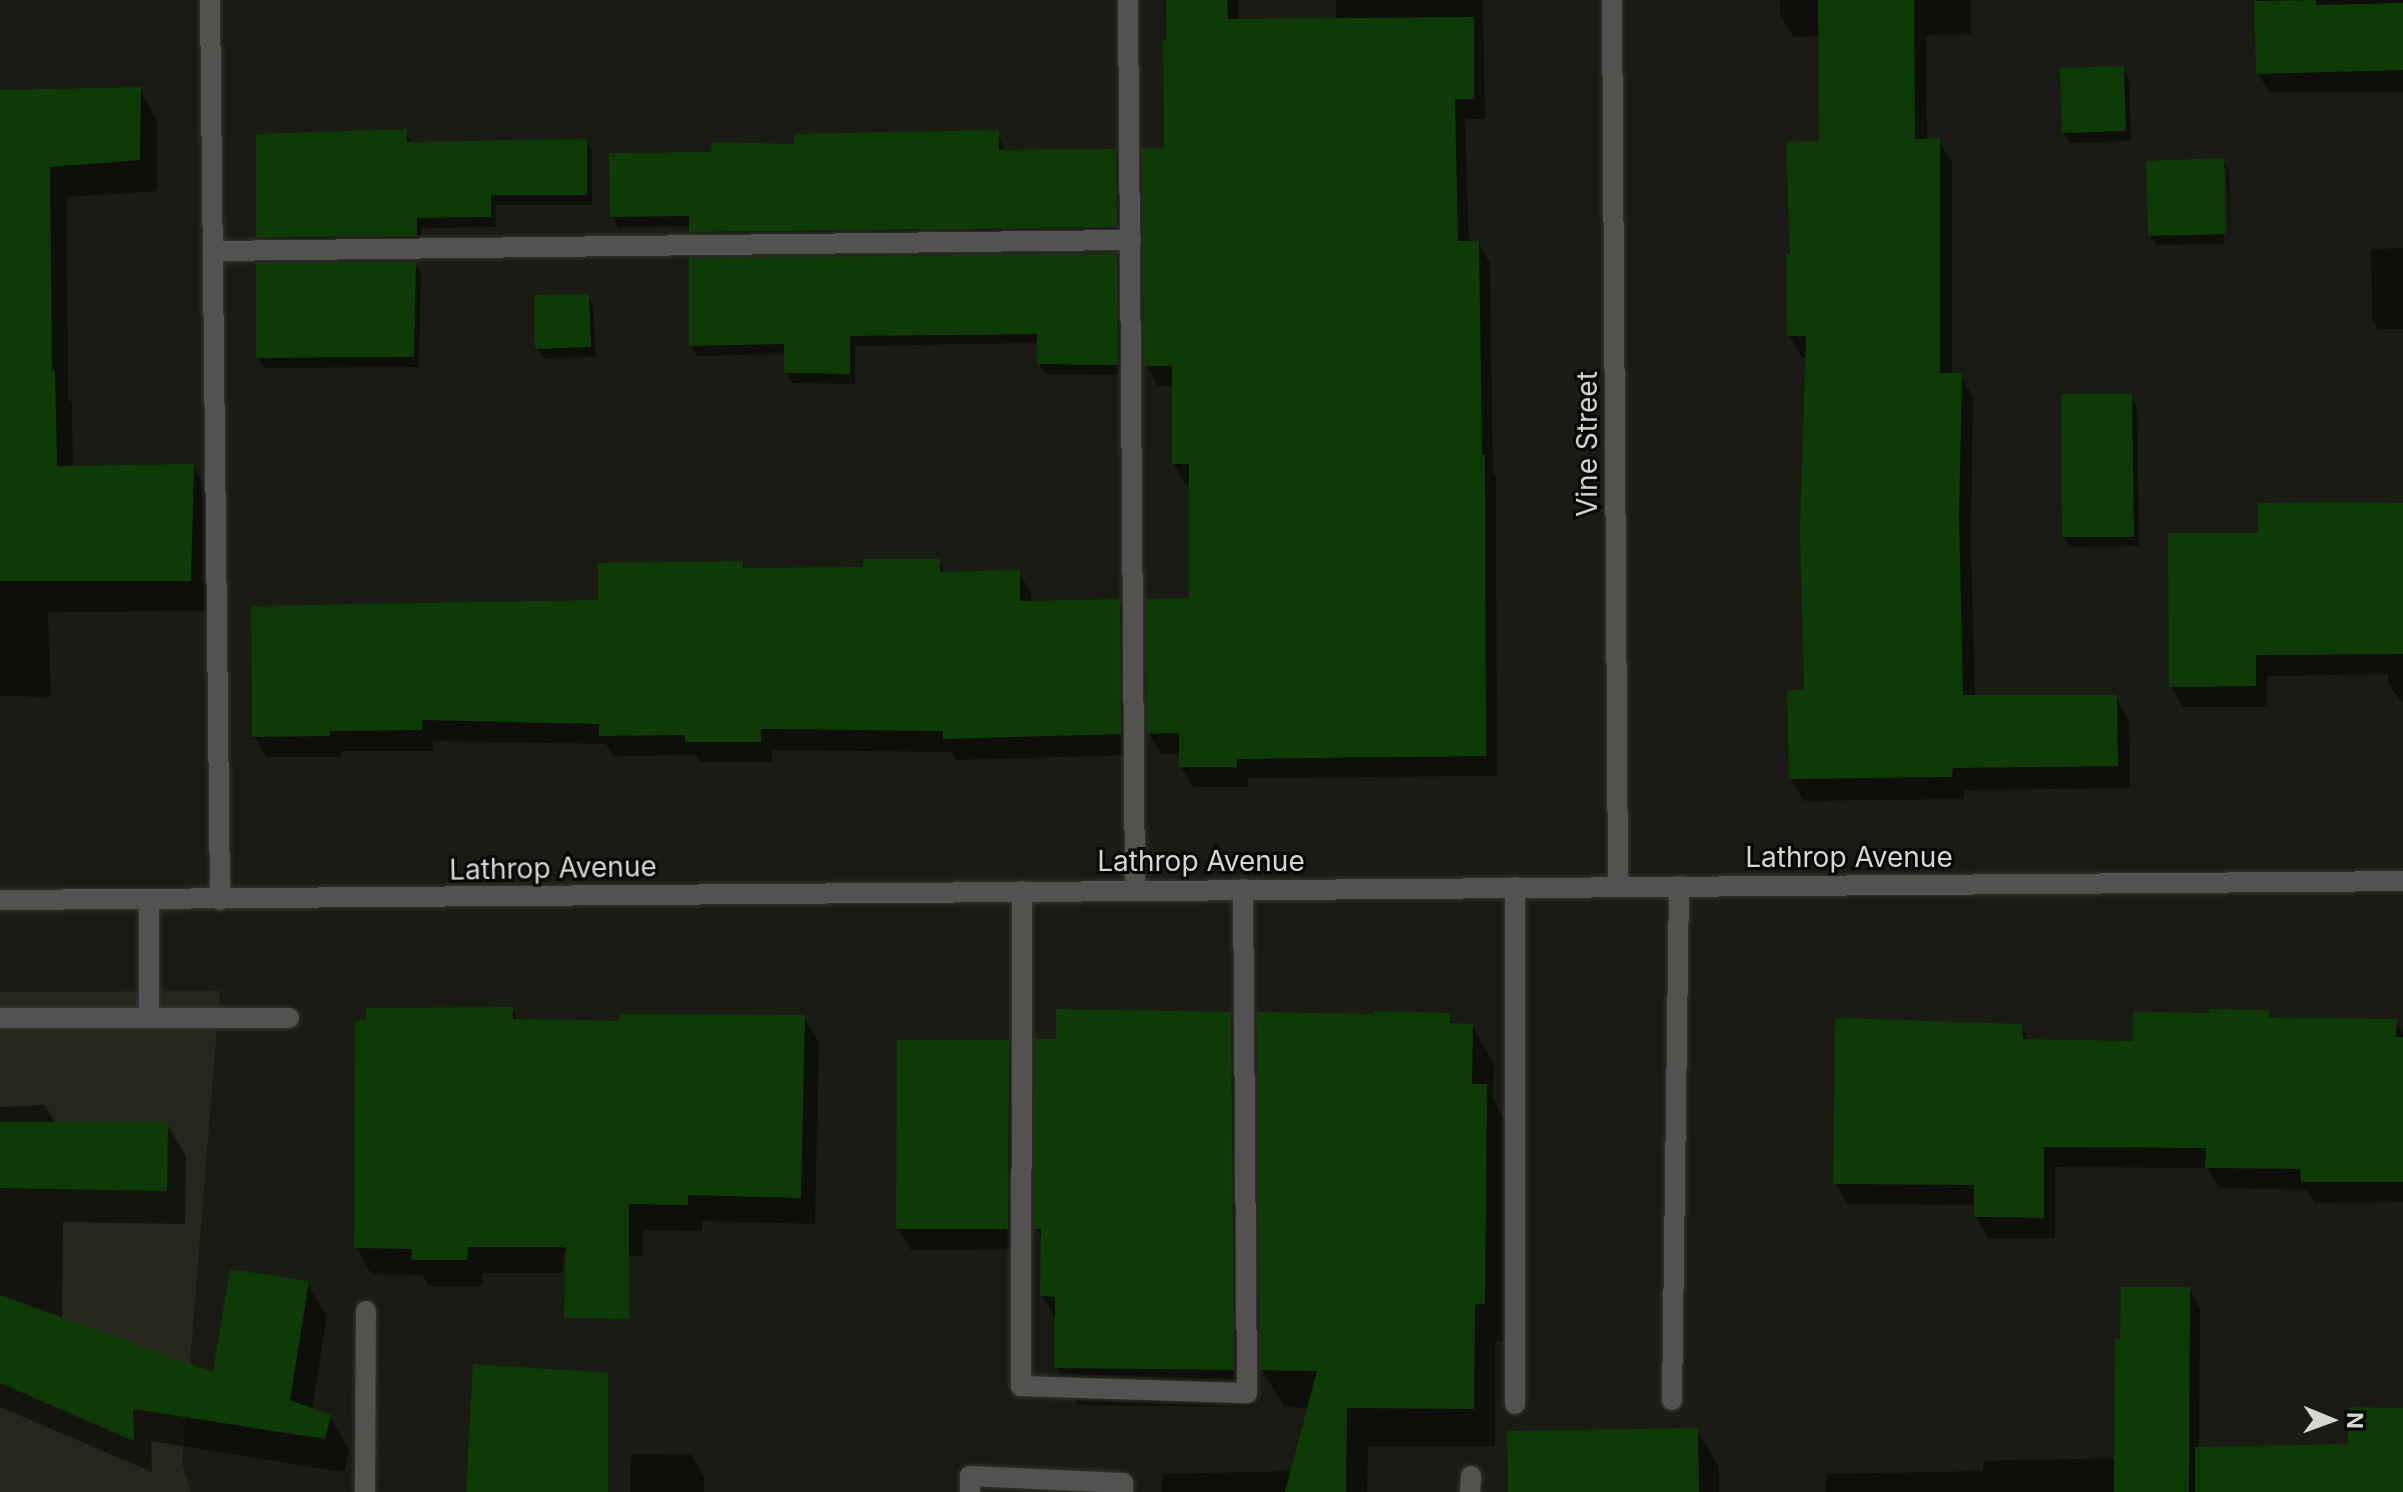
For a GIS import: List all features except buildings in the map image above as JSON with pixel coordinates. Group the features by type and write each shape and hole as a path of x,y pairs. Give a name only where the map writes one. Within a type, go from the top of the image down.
{"street":[{"path":"210,0 220,900"},
{"path":"1128,0 1135,889"},
{"name":"Vine Street","path":"1612,0 1618,887"},
{"path":"213,251 1131,240"},
{"name":"Lathrop Avenue","path":"0,900 2403,881"},
{"path":"1672,1400 1679,886"},
{"path":"1515,887 1515,1404"},
{"path":"1022,891 1021,1386 1247,1393 1243,889"},
{"path":"149,901 149,1018"},
{"path":"0,1018 289,1018"},
{"path":"365,1492 366,1311"},
{"path":"970,1492 970,1476 1123,1483 1123,1492"}],"shaded area":[{"path":"220,991 182,1463 191,1492 0,1492 0,992"}]}
